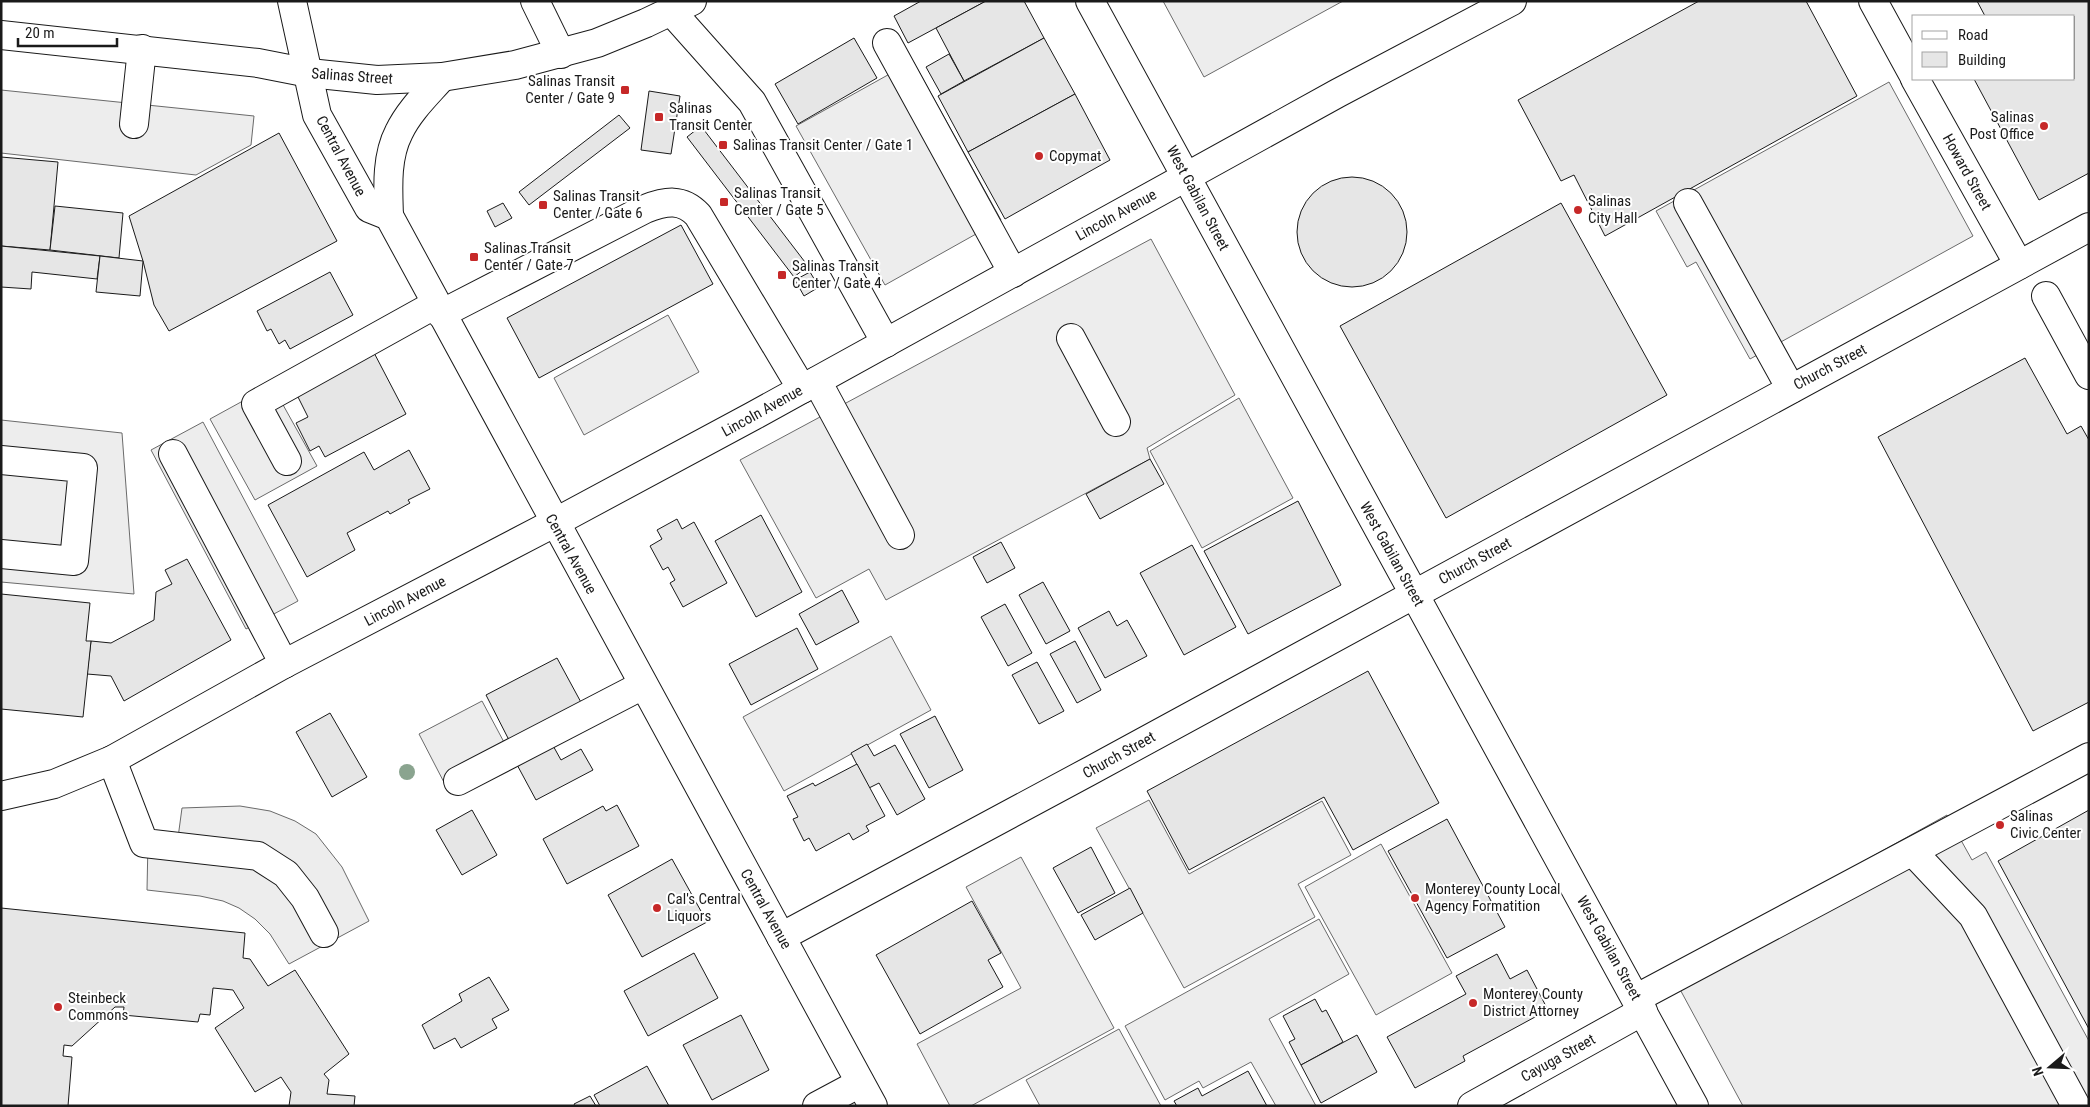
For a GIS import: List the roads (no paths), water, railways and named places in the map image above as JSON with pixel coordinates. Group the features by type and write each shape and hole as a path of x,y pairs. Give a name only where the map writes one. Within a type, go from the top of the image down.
{"street":[{"name":"Central Avenue","path":"292,1 317,115 369,208 389,216 554,523 866,1094"},
{"path":"535,1 561,54"},
{"name":"West Gabilan Street","path":"1090,1 1694,1106"},
{"name":"Lincoln Avenue","path":"1,796 54,784 112,760 284,664 554,523 810,385 1186,176 1512,1"},
{"name":"Howard Street","path":"1872,1 1912,72"},
{"name":"Salinas Street","path":"4,37 142,49 258,63 308,73 377,80 442,77 515,66 597,43 682,6"},
{"path":"682,6 752,102 886,342"},
{"path":"887,43 1013,272"},
{"path":"134,124 142,49"},
{"path":"389,216 388,179 398,134 420,101 442,77"},
{"name":"Howard Street","path":"1917,80 2019,265"},
{"path":"287,460 256,404 438,309 645,209 659,204 679,202 687,205 698,215 810,385 900,534"},
{"path":"1688,203 1790,389"},
{"name":"Church Street","path":"781,937 2089,227"},
{"path":"2046,296 2089,375"},
{"path":"1071,338 1116,422"},
{"path":"173,454 284,664"},
{"path":"1,460 83,468 74,560 1,554"},
{"path":"458,781 643,685"},
{"name":"Cayuga Street","path":"1472,1106 1640,1005 1913,852 2089,757"},
{"path":"112,760 144,843 258,856 286,874 305,898 324,933"},
{"path":"1913,852 1973,916 2076,1106"},
{"path":"817,1106 866,1094"}],"place":[{"name":"Salinas Transit Center / Gate 9","path":"625,90"},
{"name":"Salinas Transit Center","path":"659,117"},
{"name":"Salinas Post Office","path":"2044,126"},
{"name":"Salinas Transit Center / Gate 1","path":"723,145"},
{"name":"Copymat","path":"1039,156"},
{"name":"Salinas Transit Center / Gate 5","path":"724,202"},
{"name":"Salinas Transit Center / Gate 6","path":"543,205"},
{"name":"Salinas City Hall","path":"1578,210"},
{"name":"Salinas Transit Center / Gate 7","path":"474,257"},
{"name":"Salinas Transit Center / Gate 4","path":"782,275"},
{"name":"Salinas Civic Center","path":"2000,825"},
{"name":"Monterey County Local Agency Formatition","path":"1415,898"},
{"name":"Cal's Central Liquors","path":"657,908"},
{"name":"Monterey County District Attorney","path":"1473,1003"},
{"name":"Steinbeck Commons","path":"58,1007"}]}
